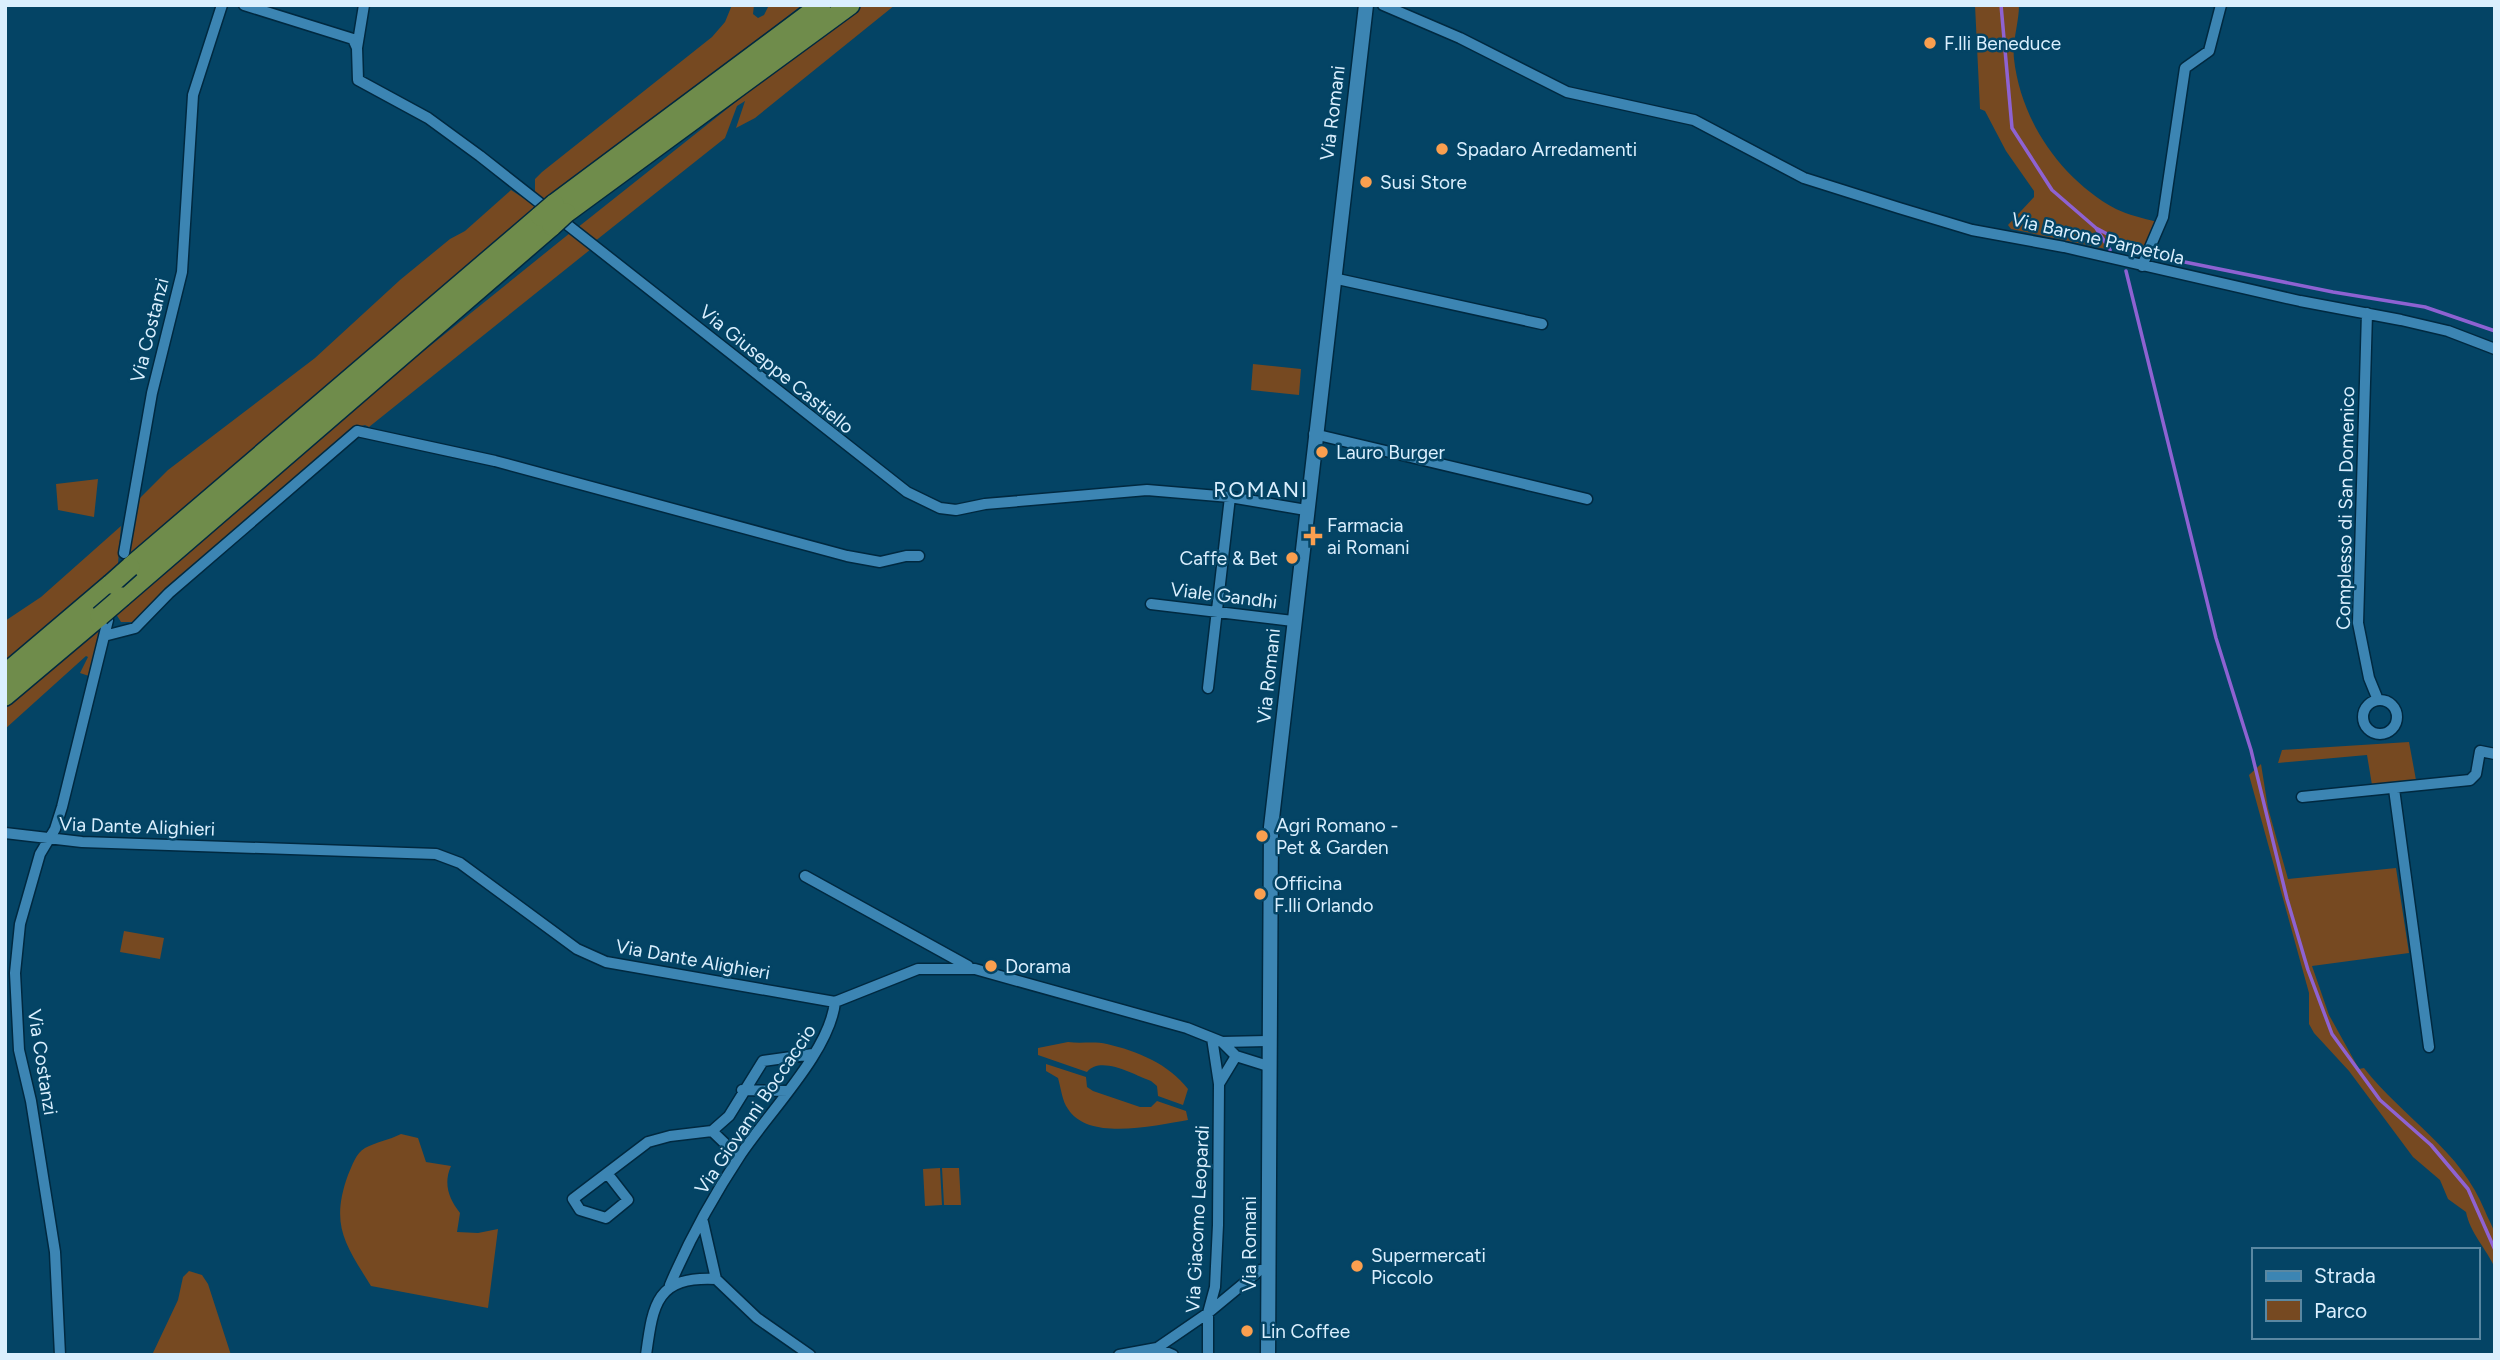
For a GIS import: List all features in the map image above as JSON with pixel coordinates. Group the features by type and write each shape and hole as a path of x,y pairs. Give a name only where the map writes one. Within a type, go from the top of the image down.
{"highway":[{"path":"5,696 104,618 127,560 553,215 821,5"},
{"path":"5,674 116,590 553,215 850,5"}],"street":[{"name":"Via Costanzi","path":"127,560 152,393 182,272 193,95 222,5"},
{"path":"244,5 353,39 357,48"},
{"name":"Via Giuseppe Castiello","path":"364,5 357,48 358,80 428,118 480,156 907,492 940,508 956,510 985,504 1147,490 1230,498 1306,510"},
{"name":"Via Romani","path":"1268,1355 1267,1041 1271,827 1314,434 1366,5"},
{"name":"Via Barone Parpetola","path":"1383,5 1460,38 1567,92 1681,117 1705,125 1804,178 1972,230 2064,247 2141,266 2448,331 2495,349"},
{"path":"2141,266 2163,217 2185,68 2209,51 2221,5"},
{"path":"1333,278 1542,324"},
{"name":"Complesso di San Domenico","path":"2367,313 2358,623 2369,678 2378,700"},
{"path":"104,636 135,628 169,593 357,431 495,461 847,555 880,562 919,556"},
{"path":"1314,434 1587,499"},
{"path":"1208,688 1230,498"},
{"name":"Viale Gandhi","path":"1151,604 1293,621"},
{"name":"Via Costanzi","path":"60,1355 55,1252 32,1101 19,1051 15,992 20,924 46,840 55,829 62,807 104,636 104,618"},
{"path":"2302,797 2470,780 2476,774 2480,751 2495,754"},
{"path":"2394,789 2429,1047"},
{"name":"Via Dante Alighieri","path":"5,834 46,840 436,854 460,863 577,949 606,962 835,1002"},
{"path":"805,876 975,969 1156,1019 1217,1040 1267,1041"},
{"path":"835,1002 918,969 975,969"},
{"name":"Via Giovanni Boccaccio","path":"716,1279 703,1222 740,1157 830,1028 835,1002"},
{"path":"1217,1040 1236,1056 1268,1066"},
{"name":"Via Giacomo Leopardi","path":"1208,1355 1208,1313 1216,1274 1219,1084 1217,1040"},
{"path":"607,1173 628,1200 606,1218 580,1210 573,1199 607,1173 648,1142 670,1136 712,1131 729,1116 742,1090 763,1061 813,1054"},
{"path":"1219,1084 1236,1056"},
{"path":"742,1090 788,1091"},
{"path":"712,1131 740,1157"},
{"path":"646,1355 657,1301 670,1285 703,1222"},
{"path":"1119,1355 1157,1348 1208,1313 1260,1270 1267,1270"},
{"path":"670,1285 698,1278 716,1279 757,1318 810,1355"},
{"path":"1157,1348 1173,1355"}],"green space":[{"path":"732,5 754,5 753,14 758,18 764,15 769,5 802,5 545,205 535,193 535,179 712,37 725,22"},
{"path":"858,5 895,5 755,118 736,128 745,101 737,106 725,138 594,242 577,228"},
{"path":"1975,5 2019,5 2014,59 2018,82 2035,126 2061,165 2078,182 2116,209 2157,222 2139,256 2103,241 2106,249 2011,229 2008,225 2034,197 2034,191 2006,151 1985,111 1980,109"},
{"path":"511,190 540,209 129,556 139,499 168,470 315,358 400,280 450,239 465,231"},
{"path":"570,233 591,249 369,427 365,425 352,429 137,622 121,622 116,614 348,412"},
{"path":"1253,364 1301,369 1299,395 1251,390"},
{"path":"98,479 94,517 58,510 56,484"},
{"path":"121,526 118,564 5,661 5,621 41,597"},
{"path":"104,623 96,646 92,677 80,673 88,657 86,656 5,729 5,709"},
{"path":"2409,742 2416,780 2372,785 2367,755 2278,763 2282,750"},
{"path":"2261,764 2268,808 2288,879 2396,868 2409,953 2312,966 2329,1015 2359,1069 2364,1068 2446,1152 2475,1189 2494,1233 2495,1268 2471,1227 2466,1212 2448,1199 2440,1180 2413,1157 2349,1071 2309,1024 2309,993 2249,775"},
{"path":"124,931 164,938 160,959 120,952"},
{"path":"1068,1042 1107,1044 1152,1060 1172,1072 1188,1089 1183,1105 1158,1096 1157,1086 1151,1081 1118,1068 1101,1065 1087,1072 1038,1055 1038,1048"},
{"path":"1046,1064 1086,1077 1087,1087 1093,1091 1140,1107 1151,1107 1157,1101 1186,1111 1188,1120 1124,1129 1091,1125 1078,1119 1068,1109 1058,1078 1046,1071"},
{"path":"401,1134 418,1138 426,1162 451,1166 447,1185 450,1197 460,1213 457,1232 478,1233 498,1229 488,1308 371,1286 348,1246 343,1234 340,1208 353,1164 365,1148"},
{"path":"940,1168 942,1205 925,1206 923,1169"},
{"path":"942,1168 959,1168 961,1205 944,1205"},
{"path":"189,1271 202,1275 208,1284 231,1355 152,1355 178,1300 183,1277"}],"waterway":[{"path":"2001,5 2012,128 2052,190 2096,228 2141,252"},
{"path":"2096,228 2110,250"},
{"path":"2150,255 2333,292 2425,307 2495,331"},
{"path":"2126,271 2216,638 2251,750 2287,899 2308,970 2332,1034 2380,1100 2431,1145 2468,1189 2495,1250"}],"place":[{"name":"F.lli Beneduce","path":"1930,43"},
{"name":"Spadaro Arredamenti","path":"1442,149"},
{"name":"Susi Store","path":"1366,182"},
{"name":"Lauro Burger","path":"1322,452"},
{"name":"Farmacia ai Romani","path":"1313,536"},
{"name":"Caffe & Bet","path":"1292,558"},
{"name":"Agri Romano - Pet & Garden","path":"1262,836"},
{"name":"Officina F.lli Orlando","path":"1260,894"},
{"name":"Dorama","path":"991,966"},
{"name":"Supermercati Piccolo","path":"1357,1266"},
{"name":"Lin Coffee","path":"1247,1331"}],"district":[{"name":"ROMANI","path":"1261,490"}]}
